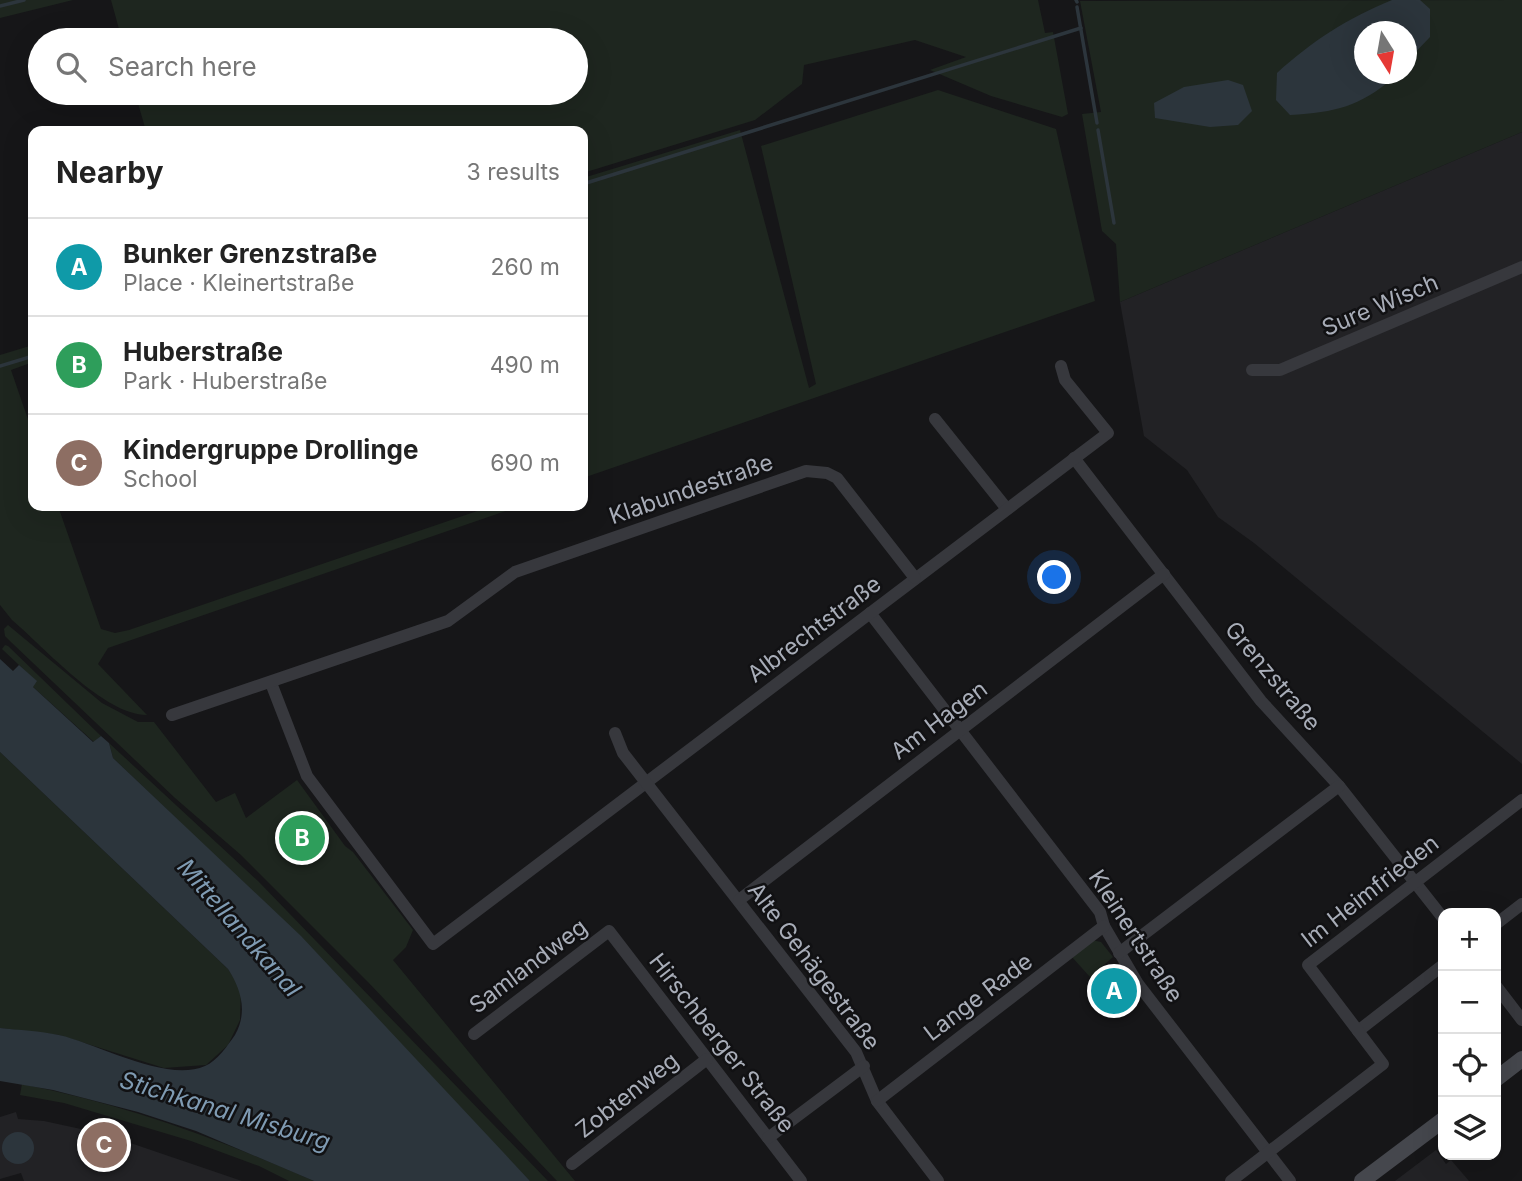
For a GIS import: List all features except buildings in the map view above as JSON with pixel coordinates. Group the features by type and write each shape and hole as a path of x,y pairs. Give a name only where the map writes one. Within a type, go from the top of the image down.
{"main road":[{"path":"1501,1075 1522,1059"},
{"path":"1362,1181 1438,1124"}],"street":[{"name":"Sure Wisch","path":"1252,370 1280,370 1522,267"},
{"name":"Albrechtstraße","path":"271,683 307,776 433,944 1108,433 1065,380 1061,366"},
{"path":"935,419 1007,509"},
{"name":"Grenzstraße","path":"1074,458 1272,714 1339,786 1438,912"},
{"name":"Klabundestraße","path":"172,715 448,621 515,572 806,471 827,473 837,478 915,578"},
{"name":"Am Hagen","path":"739,900 1164,574"},
{"name":"Kleinertstraße","path":"870,613 1100,912 1104,926 1138,984 1290,1181"},
{"path":"614,733 624,753 648,782"},
{"name":"Alte Gehägestraße","path":"648,782 864,1066 877,1101 938,1181"},
{"path":"1119,953 1339,786"},
{"name":"Im Heimfrieden","path":"1358,1031 1308,965 1522,800"},
{"path":"1501,920 1522,904"},
{"name":"Lange Rade","path":"877,1101 1104,926"},
{"name":"Samlandweg","path":"474,1034 609,931"},
{"name":"Hirschberger Straße","path":"609,931 802,1181"},
{"path":"1231,1181 1383,1064 1358,1031 1438,969"},
{"path":"1501,993 1522,1020"},
{"name":"Zobtenweg","path":"572,1164 707,1059"},
{"path":"768,1138 864,1066"}],"shaded area":[{"path":"0,0 73,0 0,18"},
{"path":"111,0 1038,0 1045,33 1053,32 1068,114 1062,117 991,96 930,70 966,57 915,40 804,65 802,84 755,120 588,171 588,126 145,126 138,105 588,105 588,28 119,28"},
{"path":"1522,0 1522,132 1120,302 1116,244 1102,231 1082,114 1101,112 1080,1"},
{"path":"938,90 1056,129 1095,301 588,476 588,176 740,130 809,388 816,384 761,146"},
{"path":"1522,132 1522,764 1254,543 1218,517 1187,470 1144,436 1120,302"},
{"path":"28,347 28,364 11,370 28,419 28,511 60,511 101,629 115,633 129,630 477,511 505,511 108,648 98,664 147,715 130,712 112,704 76,678 12,620 0,605 0,355"},
{"path":"8,625 102,703 138,722 154,722 216,802 235,793 246,818 297,780 345,846 353,852 413,930 406,947 393,960 575,1181 557,1181 368,982 241,855 175,798 5,636 4,629"},
{"path":"5,645 101,736 94,742 32,686 36,681 2,649"},
{"path":"109,743 258,881 548,1181 530,1181 178,820 113,758"},
{"path":"0,752 228,969 241,989 240,1020 228,1045 206,1065 164,1068 59,1035 0,1028"},
{"path":"1092,940 1101,942 1113,957 1090,977 1072,957"},
{"path":"22,1084 60,1092 171,1124 314,1181 289,1181 259,1166 191,1141 64,1103 20,1095"},
{"path":"16,1112 18,1119 44,1121 104,1134 242,1181 24,1181 21,1173 0,1179 0,1117"},
{"path":"1436,1150 1438,1160 1443,1160 1446,1164 1451,1160 1469,1181 1395,1181"}],"water":[{"path":"1392,0 1420,0 1430,9 1430,37 1417,51 1417,21 1354,21 1354,84 1386,84 1370,95 1334,110 1290,115 1276,100 1277,73 1331,31"},
{"path":"1228,80 1243,85 1252,111 1238,125 1210,127 1155,118 1154,103 1184,87"},
{"path":"0,659 13,671 19,665 37,681 33,687 93,742 101,736 109,743 113,758 301,936 530,1181 314,1181 196,1131 138,1112 53,1090 0,1081 0,1028 59,1035 152,1066 189,1070 209,1064 222,1052 235,1035 242,1009 239,993 228,969 0,752"},
{"path":"18,1132 29,1137 34,1148 29,1159 18,1164 7,1159 2,1148 7,1137"}],"waterway":[{"path":"0,6 24,0"},
{"path":"1077,7 1097,123"},
{"path":"588,182 1081,28"},
{"path":"1098,130 1114,223"},
{"path":"0,366 28,358"}],"place":[{"name":"Huberstraße","path":"302,838"},
{"name":"Bunker Grenzstraße","path":"1114,991"},
{"name":"Kindergruppe Drollinge","path":"104,1145"}],"water label":[{"name":"Mittellandkanal","path":"239,928"},
{"name":"Stichkanal Misburg","path":"225,1111"}]}
